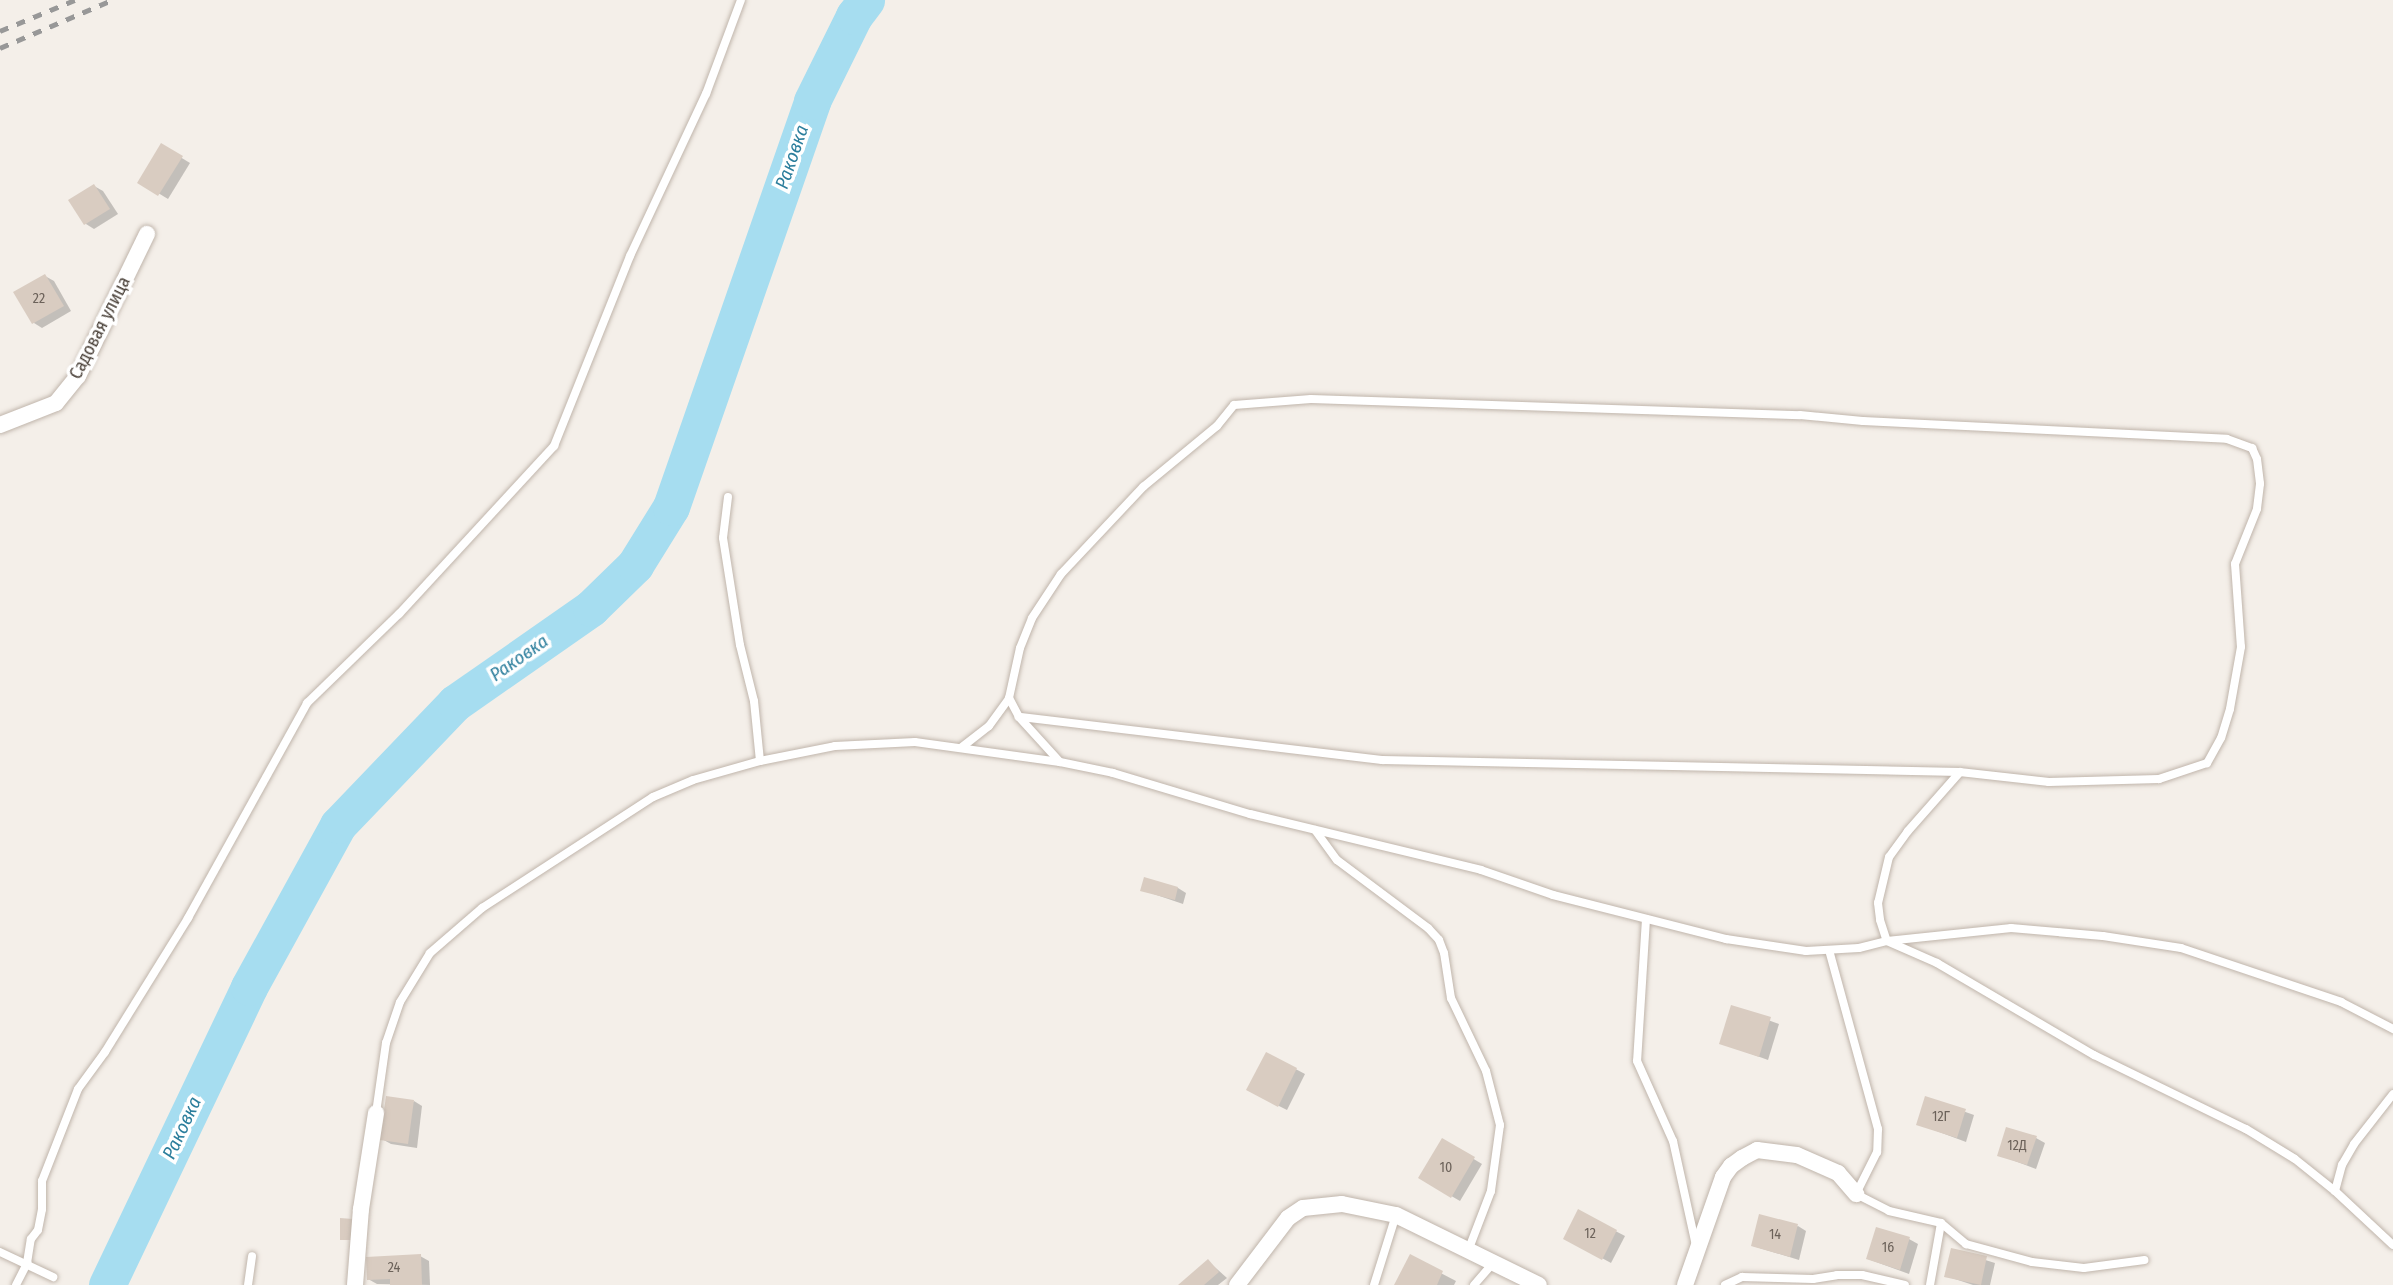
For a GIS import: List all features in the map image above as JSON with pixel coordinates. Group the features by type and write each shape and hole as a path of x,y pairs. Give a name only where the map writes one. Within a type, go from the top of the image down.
{"street":[{"name":"Садовая улица","path":"0,425 56,403 78,376 147,234"},
{"path":"355,1285 361,1209 376,1113"},
{"path":"1685,1285 1723,1177 1731,1166 1756,1150 1797,1154 1819,1163 1838,1173 1856,1194"},
{"path":"1237,1285 1288,1219 1303,1208 1342,1204 1396,1215 1539,1285"}],"lane":[{"path":"16,1285 27,1263 32,1239 38,1230 42,1209 42,1181 78,1089 105,1052 188,918 307,703 399,614 554,446 630,256 706,94 741,0"},
{"path":"962,747 989,726 1009,698 1020,648 1032,618 1060,574 1143,487 1217,426 1234,405 1311,399 1800,415 1863,421 2227,439 2252,448 2260,484 2258,509 2235,564 2241,647 2230,709 2217,750 2207,764 2159,779 2049,782 1960,772 1382,760 1019,717"},
{"path":"728,497 723,538 740,645 754,701 760,761"},
{"path":"1009,698 1019,717 1060,762"},
{"path":"376,1113 386,1043 400,1002 415,973 446,936 482,908 653,797 693,780 760,761 835,746 915,742 1060,762 1113,773 1315,830 1481,870 1553,895 1726,939 1806,951 1859,948 1887,941 2011,928 2103,936 2180,948 2341,1002 2393,1029"},
{"path":"1960,772 1889,857 1878,903 1887,941 1937,963 2094,1055 2245,1129 2295,1159 2335,1191 2393,1245"},
{"path":"1315,830 1337,860 1428,928 1439,940 1444,953 1451,998 1486,1071 1500,1125 1491,1191 1467,1252"},
{"path":"1646,919 1637,1061 1673,1141 1697,1249"},
{"path":"1829,950 1878,1129 1877,1152 1856,1194 1889,1211 1941,1223 1966,1244 2032,1262 2084,1268 2144,1260"},
{"path":"2335,1191 2354,1144 2393,1094"},
{"path":"1374,1285 1396,1215"},
{"path":"1930,1285 1941,1223"},
{"path":"0,1252 53,1277"},
{"path":"248,1285 252,1256"},
{"path":"1474,1285 1494,1262"},
{"path":"1725,1285 1742,1277 1813,1279 1862,1275 1905,1285"}],"building":[{"path":"161,143 183,156 158,196 137,183"},
{"path":"94,184 110,209 84,225 68,200"},
{"path":"45,274 64,306 32,324 13,292"},
{"path":"1144,877 1178,887 1175,900 1140,891"},
{"path":"1731,1005 1771,1017 1759,1057 1719,1044"},
{"path":"1266,1052 1297,1068 1278,1107 1246,1090"},
{"path":"386,1096 414,1100 408,1144 380,1140"},
{"path":"1925,1096 1966,1109 1957,1138 1916,1125"},
{"path":"2006,1127 2037,1136 2027,1165 1997,1156"},
{"path":"1442,1138 1475,1157 1451,1198 1418,1178"},
{"path":"1578,1209 1617,1230 1602,1260 1563,1239"},
{"path":"1759,1214 1798,1224 1790,1257 1751,1246"},
{"path":"340,1218 353,1219 352,1240 340,1240"},
{"path":"1876,1227 1910,1237 1900,1270 1866,1259"},
{"path":"1951,1248 1987,1256 1981,1285 1944,1277"},
{"path":"421,1254 422,1285 390,1285 390,1279 367,1280 366,1257"},
{"path":"1410,1254 1443,1271 1437,1285 1394,1285"},
{"path":"1208,1259 1219,1272 1204,1285 1178,1285"}],"waterway":[{"name":"Раковка","path":"107,1285 249,987 338,825 455,703 591,608 635,565 671,507 812,101 854,16 866,0"}],"railway":[{"path":"0,31 75,0"},
{"path":"0,48 112,0"}]}
